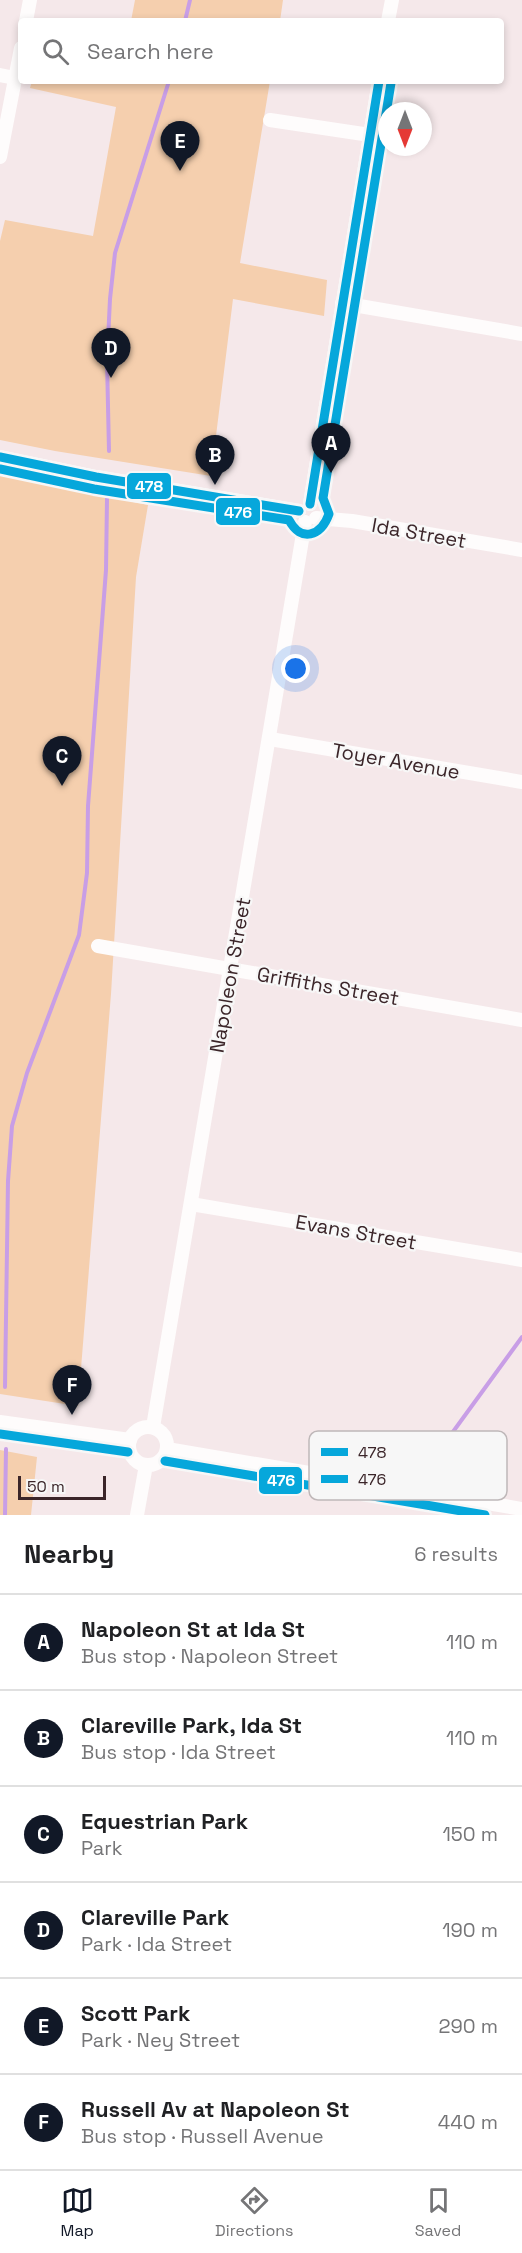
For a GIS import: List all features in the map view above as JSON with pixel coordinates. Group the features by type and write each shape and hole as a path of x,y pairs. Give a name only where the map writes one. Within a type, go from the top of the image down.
{"street":[{"path":"27,18 30,0"},
{"path":"389,18 392,0"},
{"path":"0,156 18,63"},
{"path":"0,75 15,78"},
{"name":"Napoleon Street","path":"153,1427 378,84"},
{"path":"270,120 370,135"},
{"path":"342,303 522,334"},
{"name":"Ida Street","path":"0,457 96,477 522,550"},
{"name":"Toyer Avenue","path":"270,739 522,782"},
{"name":"Griffiths Street","path":"98,945 522,1020"},
{"name":"Evans Street","path":"191,1204 522,1260"},
{"path":"0,1422 130,1440"},
{"path":"147,1426 153,1427 166,1438 167,1449 165,1455 157,1462 140,1463 131,1453 130,1440 136,1431 147,1426"},
{"path":"167,1449 309,1473"},
{"path":"137,1515 146,1464"},
{"path":"469,1500 522,1509"}],"shaded area":[{"path":"135,0 283,0 280,18 132,18"},
{"path":"31,84 270,84 240,263 327,280 324,316 233,299 211,476 0,440 0,241 5,220 93,236 116,107 30,88"},
{"path":"0,475 148,505 136,577 111,994 78,1406 0,1394"},
{"path":"0,1450 37,1457 31,1515 0,1515"}],"waterway":[{"path":"186,18 190,0"},
{"path":"109,451 107,361 115,253 168,84"},
{"path":"5,1387 8,1181 12,1126 27,1073 79,935 87,873 88,806 106,570 107,499"},
{"path":"454,1431 522,1337"},
{"path":"5,1515 6,1449"}],"transit line":[{"name":"478","path":"310,504 379,84"},
{"name":"476","path":"0,469 94,489 289,520 299,532 305,534 316,532 329,514 323,498 391,84"},
{"name":"478","path":"0,457 96,477 299,511"},
{"name":"476","path":"0,1434 128,1452"},
{"name":"476","path":"165,1461 309,1485"},
{"name":"476","path":"396,1500 485,1515"}],"place":[{"name":"Scott Park","path":"180,171"},
{"name":"Clareville Park","path":"111,378"},
{"name":"Napoleon St at Ida St","path":"331,473"},
{"name":"Clareville Park, Ida St","path":"215,485"},
{"name":"Equestrian Park","path":"62,786"},
{"name":"Russell Av at Napoleon St","path":"72,1415"}]}
